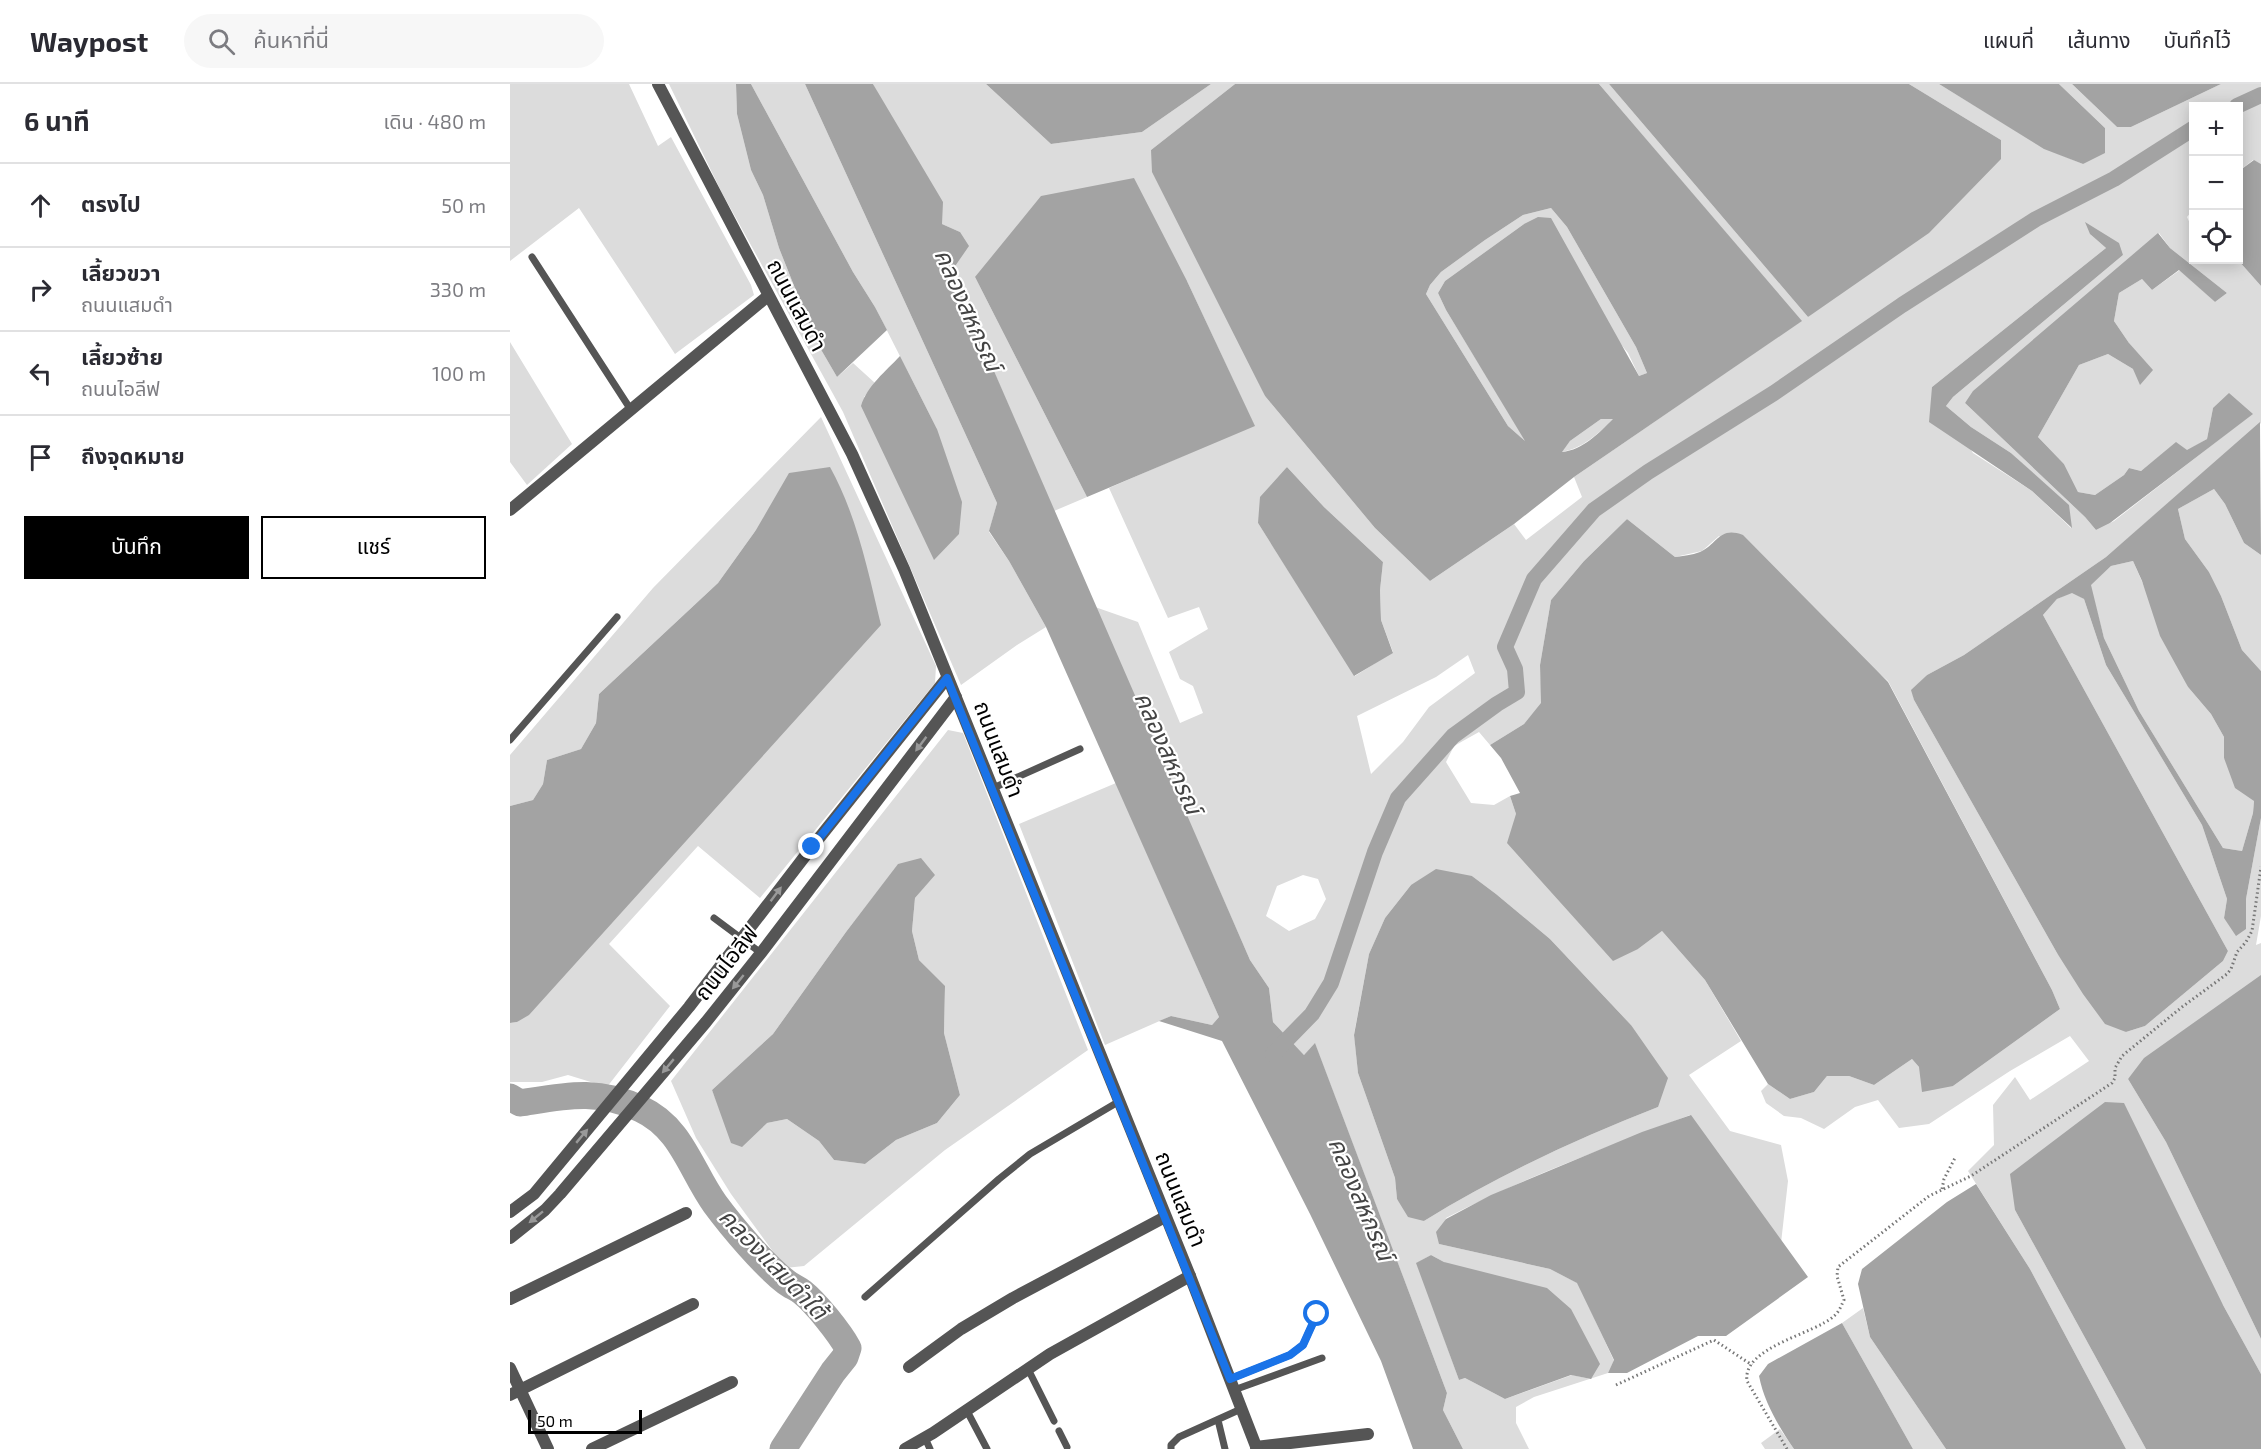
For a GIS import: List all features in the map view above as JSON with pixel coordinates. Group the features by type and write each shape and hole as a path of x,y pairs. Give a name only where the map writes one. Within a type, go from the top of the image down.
{"street":[{"name":"ถนนแสมดำ","path":"658,84 852,453 904,569 1190,1276 1257,1448"},
{"path":"510,510 768,296"},
{"name":"ถนนไอลีฟ","path":"510,1212 534,1194 689,1007 947,678"},
{"name":"ถนนไอลีฟ","path":"510,1238 545,1210 560,1194 706,1022 956,697"},
{"path":"510,1299 686,1213"},
{"path":"909,1367 961,1329 1013,1298 1165,1217"},
{"path":"908,1448 928,1443 967,1411 1050,1354 1190,1276"},
{"path":"515,1393 693,1304"},
{"path":"510,1368 515,1393 548,1449"},
{"path":"592,1449 732,1382"},
{"path":"1257,1448 1368,1434"}],"lane":[{"path":"532,257 631,410"},
{"path":"510,740 617,617"},
{"path":"992,789 1080,749"},
{"path":"714,918 761,953"},
{"path":"864,1297 1022,1160 1118,1101"},
{"path":"1232,1384 1290,1355 1303,1345 1317,1314"},
{"path":"1232,1384 1322,1358"},
{"path":"1028,1369 1054,1420"},
{"path":"1171,1449 1171,1445 1179,1437 1241,1409"},
{"path":"967,1411 987,1449"},
{"path":"1218,1420 1225,1449"},
{"path":"1059,1431 1067,1447"}],"path":[{"path":"1787,1449 1747,1381 1748,1371 1752,1365 1767,1351 1834,1317 1844,1300 1837,1276 1838,1267 1906,1212 1942,1189 1971,1176 2112,1083 2115,1078 2115,1068 2122,1056 2227,974 2237,952 2252,931 2261,867"},
{"path":"1942,1189 1944,1179 1955,1158"},
{"path":"1616,1385 1714,1340 1752,1365"}],"shaded area":[{"path":"510,84 629,84 658,146 671,137 751,285 754,295 675,354 579,208 510,261"},
{"path":"669,84 736,84 737,114 751,170 763,195 779,248 816,341 837,377 853,363 875,383 864,397 937,429 875,307 853,272 751,84 805,84 997,503 989,532 1009,561 1046,627 961,685 843,412 721,191"},
{"path":"873,84 986,84 1051,144 1142,132 1211,84 1235,84 1151,150 1265,396 1375,528 1430,581 1514,524 1526,540 1582,497 1574,477 1801,321 1599,84 1609,84 1808,317 2001,140 1909,84 1939,84 2044,148 2083,164 2105,128 2059,84 2072,84 2117,127 2131,127 2221,84 2261,84 2261,164 2253,160 2243,168 2243,102 2189,102 2189,215 2187,217 2189,221 2189,263 2170,248 2159,233 1965,403 2096,530 2114,521 2252,414 2213,408 2207,439 2187,451 2176,443 2141,471 2129,468 2124,475 2095,495 2078,492 2064,464 2038,437 2079,365 2108,354 2133,369 2129,343 2114,321 2119,293 2142,279 2152,290 2180,270 2215,302 2227,293 2190,264 2242,264 2261,286 2261,423 2106,557 1964,655 1927,675 1912,690 1914,700 2057,953 2126,1032 2145,1026 2223,961 2228,951 2043,615 2057,599 2072,592 2084,599 2106,665 2202,825 2227,899 2224,918 2246,929 2246,899 2261,818 2261,916 2256,945 2261,943 2261,976 2128,1079 2166,1142 2261,1339 2261,1374 2223,1305 2015,1210 2146,1449 2126,1449 2030,1269 1968,1171 1994,1145 1993,1105 2015,1077 2030,1100 2089,1061 2070,1036 2010,1071 1929,1124 1899,1128 1878,1100 1855,1107 1824,1129 1801,1118 1784,1116 1766,1103 1761,1091 1768,1084 1790,1099 1814,1092 1827,1076 1849,1076 1874,1085 1912,1059 1919,1067 1953,1086 2060,1009 1888,681 1719,536 1702,551 1675,557 1627,519 1584,561 1551,600 1540,665 1542,703 1524,724 1490,745 1479,732 1454,746 1446,762 1471,803 1494,805 1510,796 1516,814 1638,949 1662,931 1705,980 1741,1041 1689,1075 1730,1131 1781,1145 1788,1181 1781,1243 1690,1115 1536,1176 1446,1218 1439,1244 1550,1269 1578,1283 1614,1361 1608,1373 1591,1379 1444,1262 1431,1255 1417,1263 1459,1380 1465,1378 1505,1399 1572,1375 1590,1379 1534,1397 1516,1407 1516,1423 1529,1449 1463,1449 1443,1410 1447,1393 1315,1044 1304,1055 1273,1022 1269,988 1250,960 1095,607 1138,622 1180,723 1203,713 1193,686 1180,679 1169,652 1208,629 1199,607 1168,618 1109,488 1254,425 1187,281 975,277 1087,497 1054,511 951,272 960,232 942,224","holes":["2090,234 2123,255 1953,397 1946,406 1971,427 2011,453 2068,505 2071,528 2032,491 1973,453 1932,387 2106,248","1287,467 1324,507 1383,562 1380,590 1381,620 1393,652 1355,676 1258,523","1468,655 1475,673 1429,707 1403,742 1371,774 1357,716 1436,677","1303,875 1318,879 1326,899 1315,919 1289,931 1266,916 1277,886","1472,876 1550,939 1631,1025 1658,1107 1538,1159 1424,1221 1397,1199 1395,1178 1358,1073 1354,1034 1369,954 1385,918 1411,885"]},
{"path":"1551,208 1567,227 1636,347 1647,373 1639,376 1628,353 1524,224 1445,281 1438,293 1527,443 1508,426 1426,294 1441,272 1485,240 1523,215"},
{"path":"510,342 572,444 527,485 510,462"},
{"path":"821,417 936,666 935,683 760,898 698,846 609,944 670,1006 607,1087 568,1075 542,1082 510,1082 510,1023 517,1022 756,530 718,583 599,694 596,723 581,749 547,760 543,784 533,800 510,806 510,755 653,588"},
{"path":"1601,419 1614,419 1583,444 1561,452 1570,441"},
{"path":"2214,489 2225,504 2244,543 2261,555 2261,671 2242,650 2209,572 2185,539 2178,509"},
{"path":"2133,561 2188,687 2211,714 2224,737 2224,758 2254,801 2253,813 2242,851 2223,848 2139,711 2104,638 2090,585 2111,566"},
{"path":"948,730 963,733 1088,1050 945,1150 804,1266 785,1268 731,1194 696,1138 671,1081","holes":["898,865 934,875 915,898 912,931 919,960 945,987 944,1033 960,1095 937,1123 896,1140 865,1164 834,1160 819,1141 787,1119 767,1123 722,1115 712,1090 773,1034 846,932"]},
{"path":"1116,783 1219,1017 1212,1025 1171,1016 1105,1045 1019,824"},
{"path":"1863,1308 1870,1337 1946,1449 1913,1449 1842,1323"},
{"path":"1780,1429 1794,1449 1765,1449 1761,1443"}],"water":[{"path":"736,84 751,84 887,330 837,377 816,341 779,248 763,195 751,170 737,114"},
{"name":"คลองสหกรณ์","path":"805,84 873,84 943,202 942,224 960,232 969,246 951,272 1250,960 1269,988 1273,1022 1304,1055 1315,1043 1447,1393 1443,1410 1463,1449 1413,1449 1381,1361 1310,1214 1222,1041 1159,1021 1171,1016 1212,1025 1219,1017 1046,627 1009,561 989,531 997,503"},
{"path":"986,84 1211,84 1142,132 1051,144"},
{"path":"1235,84 1599,84 1802,321 1574,477 1514,524 1430,581 1375,528 1265,396 1152,172 1151,150","holes":["1551,208 1567,227 1636,347 1647,373 1639,376 1551,218 1538,217 1524,224 1445,281 1438,293 1525,441 1508,426 1426,294 1441,272 1485,240 1523,215","1601,419 1613,419 1584,444 1562,452 1570,441"]},
{"path":"1609,84 1909,84 2001,140 2001,159 1929,233 1808,317"},
{"path":"1939,84 2059,84 2105,128 2105,153 2083,164 2044,149"},
{"path":"2072,84 2221,84 2131,127 2117,127"},
{"path":"2254,160 2261,164 2261,286 2242,264 2243,168"},
{"path":"1134,178 1187,281 1255,426 1087,497 975,277 1041,196"},
{"path":"2085,222 2119,243 2123,255 1953,397 1946,406 1971,427 2011,453 2069,505 2072,528 2032,491 1929,422 1932,387 2106,248 2090,234"},
{"path":"2158,233 2170,248 2227,293 2215,302 2179,270 2152,290 2142,279 2119,293 2114,321 2129,343 2153,370 2140,385 2133,369 2108,354 2079,365 2038,437 2064,464 2078,492 2095,495 2124,475 2129,468 2141,471 2176,442 2187,450 2207,439 2213,408 2229,393 2253,414 2110,523 2096,530 1965,403 1973,391"},
{"path":"900,356 937,429 962,502 959,534 934,560 861,406 872,385"},
{"path":"2260,422 2261,555 2244,543 2225,504 2214,489 2178,509 2185,539 2209,572 2242,650 2261,671 2261,818 2246,899 2246,929 2236,936 2224,918 2227,899 2202,825 2106,665 2084,599 2072,593 2057,599 2043,615 2228,951 2223,961 2145,1026 2126,1032 2105,1024 2057,953 1914,700 1911,690 1927,675 1964,655 2106,557","holes":["2133,561 2160,636 2188,687 2211,714 2224,737 2224,758 2235,788 2254,801 2253,813 2242,851 2223,848 2139,711 2104,638 2091,585 2111,566"]},
{"path":"830,467 855,524 881,625 529,1015 510,1023 510,806 533,800 543,784 547,760 581,749 596,723 599,694 718,583 756,530 789,473"},
{"path":"1287,467 1324,507 1383,562 1380,590 1381,620 1393,653 1354,676 1258,523 1260,497"},
{"path":"1627,519 1675,557 1700,552 1724,534 1743,535 1888,682 2060,1009 1953,1086 1922,1092 1919,1067 1912,1059 1874,1085 1849,1076 1827,1076 1814,1092 1790,1099 1768,1084 1705,980 1662,931 1638,949 1613,961 1507,843 1516,814 1510,796 1520,793 1501,758 1490,745 1524,724 1541,703 1540,665 1551,600 1584,561"},
{"path":"921,858 935,875 915,898 912,931 919,960 945,986 944,1033 960,1095 937,1123 896,1140 865,1164 834,1160 819,1141 787,1119 767,1123 742,1147 731,1143 712,1090 773,1034 898,864"},
{"path":"1436,869 1472,876 1550,939 1631,1025 1668,1078 1658,1107 1538,1159 1424,1221 1408,1217 1397,1199 1395,1178 1358,1073 1354,1035 1369,954 1385,918 1411,885"},
{"path":"2261,975 2261,1339 2166,1142 2128,1079 2144,1058"},
{"path":"2105,1102 2124,1103 2223,1305 2261,1374 2261,1449 2146,1449 2015,1210 2010,1174"},
{"path":"1691,1115 1808,1277 1726,1336 1698,1336 1627,1373 1608,1373 1614,1360 1577,1283 1550,1269 1439,1244 1436,1232 1446,1219 1491,1195 1642,1132"},
{"path":"1976,1184 2030,1269 2126,1449 1946,1449 1870,1337 1858,1284 1862,1269 1947,1202"},
{"path":"1431,1255 1444,1262 1547,1288 1571,1309 1600,1364 1591,1379 1571,1375 1505,1399 1465,1378 1459,1380 1416,1263"},
{"path":"1842,1323 1913,1449 1794,1449 1778,1423 1768,1405 1759,1376 1768,1364"}],"waterway":[{"path":"2243,103 2261,95"},
{"path":"1273,1054 1312,1014 1331,983 1375,852 1398,798 1453,736 1517,692 1515,669 1505,647 1534,579 1594,510 1648,472 1774,393 1902,305 2036,219 2114,179 2189,131"},
{"name":"คลองแสมดำใต้","path":"510,1097 520,1103 566,1096 610,1098 625,1102 655,1117 676,1139 715,1204 739,1234 777,1275 808,1297 833,1326 848,1348 845,1357 783,1449"}],"route":[{"path":"812,847 947,678 1230,1379 1290,1355 1303,1345 1317,1314"}]}
